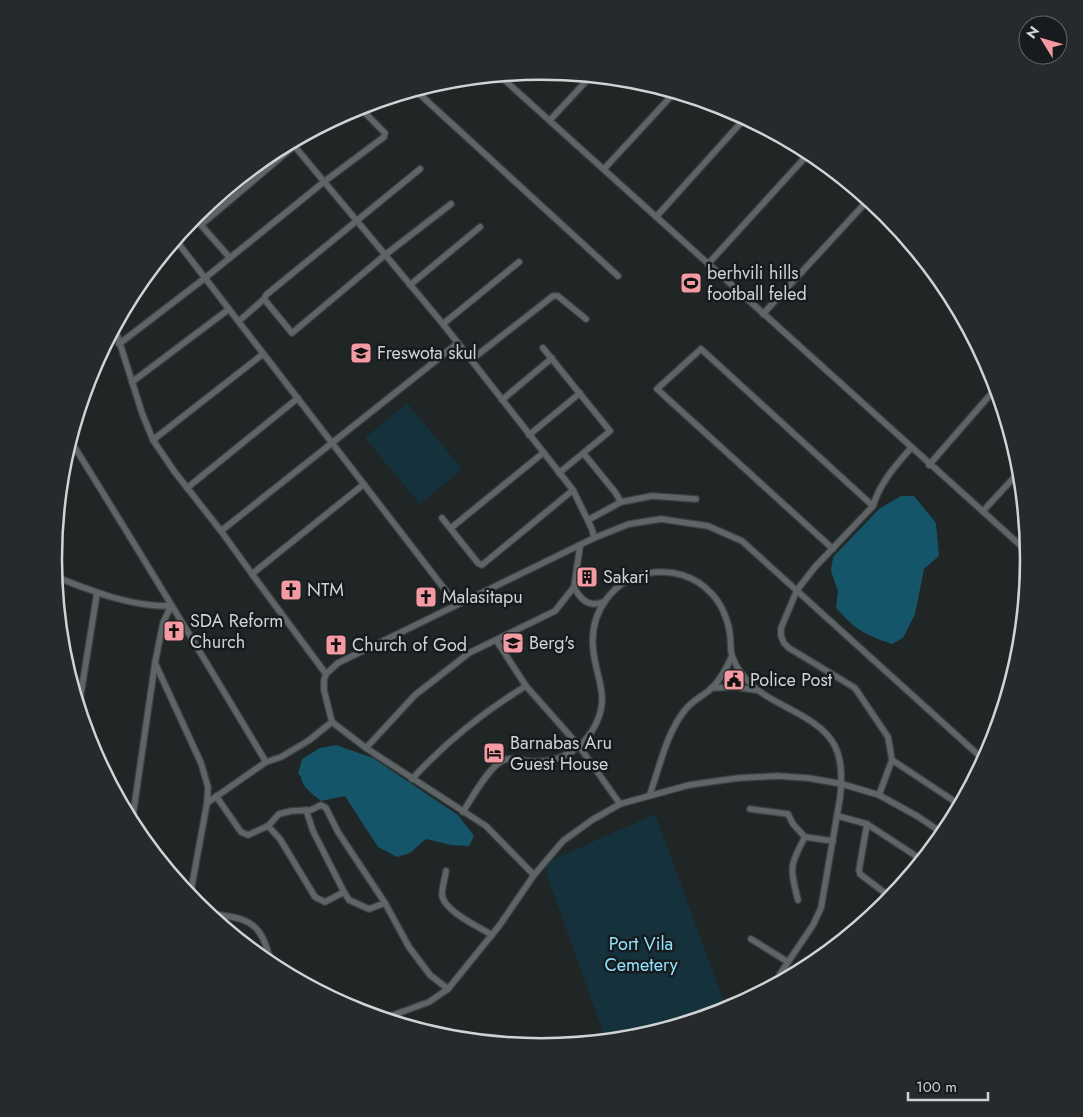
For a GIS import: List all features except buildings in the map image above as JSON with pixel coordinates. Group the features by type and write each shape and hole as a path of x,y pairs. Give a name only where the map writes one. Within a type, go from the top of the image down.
{"street":[{"path":"507,81 1020,544"},
{"path":"550,120 584,82"},
{"path":"421,95 618,276"},
{"path":"604,169 670,97"},
{"path":"119,344 386,135 366,113"},
{"path":"656,217 741,123"},
{"path":"296,148 443,324 573,490 588,520 594,538"},
{"path":"708,264 805,158"},
{"path":"230,258 201,225 274,161"},
{"path":"239,321 266,295 420,169"},
{"path":"264,299 292,333 385,255 451,204"},
{"path":"763,314 863,204"},
{"path":"410,285 480,227"},
{"path":"179,245 456,604"},
{"path":"443,324 519,262"},
{"path":"471,360 553,296 558,296 586,319"},
{"path":"132,382 228,309"},
{"path":"117,337 142,413 153,440 174,471 221,531 326,674"},
{"path":"221,531 458,343"},
{"path":"544,348 610,431 584,454 559,472"},
{"path":"833,549 657,389 701,349 873,506"},
{"path":"153,440 263,354"},
{"path":"502,400 552,358"},
{"path":"530,435 580,394"},
{"path":"929,464 991,394"},
{"path":"187,488 298,398"},
{"path":"880,794 892,760 888,736 856,688 789,648 781,636 781,628 797,590 815,567 873,506 876,494 892,468 911,448"},
{"path":"76,449 149,566 171,606 266,762"},
{"path":"452,528 543,452"},
{"path":"584,454 621,502"},
{"path":"983,511 1013,478"},
{"path":"252,574 364,484"},
{"path":"442,518 452,528 478,563 482,565 573,490"},
{"path":"588,520 621,502 652,496 696,499"},
{"path":"534,876 486,826 366,748 332,722 324,690 324,680 326,674 338,663 594,538 630,524 661,519 708,526 742,540 978,755"},
{"path":"366,748 415,695 469,653 554,611 574,587 580,546"},
{"path":"574,587 581,598 586,602 596,605 603,602 617,587 635,577 657,571 684,575 699,582 712,593 721,606 728,626 732,656 740,670 758,691"},
{"path":"63,580 96,593 154,606 171,606"},
{"path":"81,690 96,593"},
{"path":"463,812 474,793 499,762 510,759 540,762 566,756 585,740 595,725 602,702 602,684 593,643 594,628 603,602"},
{"path":"134,809 155,663 163,622 171,606"},
{"path":"496,640 526,686 578,746 620,804"},
{"path":"650,794 668,741 676,724 692,702 711,688 728,665 732,656"},
{"path":"155,663 202,764 208,787 207,803 192,885"},
{"path":"412,779 460,731 494,705 526,686"},
{"path":"711,688 735,687 758,691 809,720 830,738 838,750 842,784 821,908 813,925 780,973"},
{"path":"207,803 266,762 281,757 308,741 332,722"},
{"path":"892,760 954,801"},
{"path":"395,1014 429,1002 448,990 499,926 534,876 563,841 592,820 620,804 650,794 689,785 738,778 793,777 842,784 880,794 937,829"},
{"path":"216,796 241,832 248,836 268,826 279,814 311,810 321,805 326,808 338,832 385,903 409,947 430,975 448,990"},
{"path":"750,809 788,814 793,824 805,837 833,841"},
{"path":"306,810 313,831 344,892 350,900 369,909 385,903"},
{"path":"838,816 867,824 917,856"},
{"path":"867,824 860,874 884,892"},
{"path":"268,826 280,839 315,897 325,902 344,892"},
{"path":"798,900 791,873 791,865 805,837"},
{"path":"446,871 442,894 443,902 463,917 492,934"},
{"path":"222,915 250,923 256,927 267,945 269,952"},
{"path":"751,939 788,962"}],"green space":[{"path":"407,403 462,469 420,504 365,438"},
{"name":"Port Vila Cemetery","path":"655,814 724,1001 665,1021 604,1033 543,864"}],"shaded area":[{"path":"901,496 914,496 936,523 939,556 924,569 915,614 903,638 892,644 861,631 849,622 836,608 838,591 831,571 833,557 879,509"},
{"path":"336,745 373,758 458,815 474,836 469,846 451,845 426,839 410,853 397,857 378,847 345,796 321,801 305,787 301,776 298,774 302,759 320,748"}],"place":[{"name":"berhvili hills football feled","path":"691,283"},
{"name":"Freswota skul","path":"361,353"},
{"name":"Sakari","path":"587,577"},
{"name":"NTM","path":"291,590"},
{"name":"Malasitapu","path":"426,597"},
{"name":"SDA Reform Church","path":"174,631"},
{"name":"Berg's","path":"513,643"},
{"name":"Church of God","path":"336,645"},
{"name":"Police Post","path":"734,680"},
{"name":"Barnabas Aru Guest House","path":"494,753"}]}
